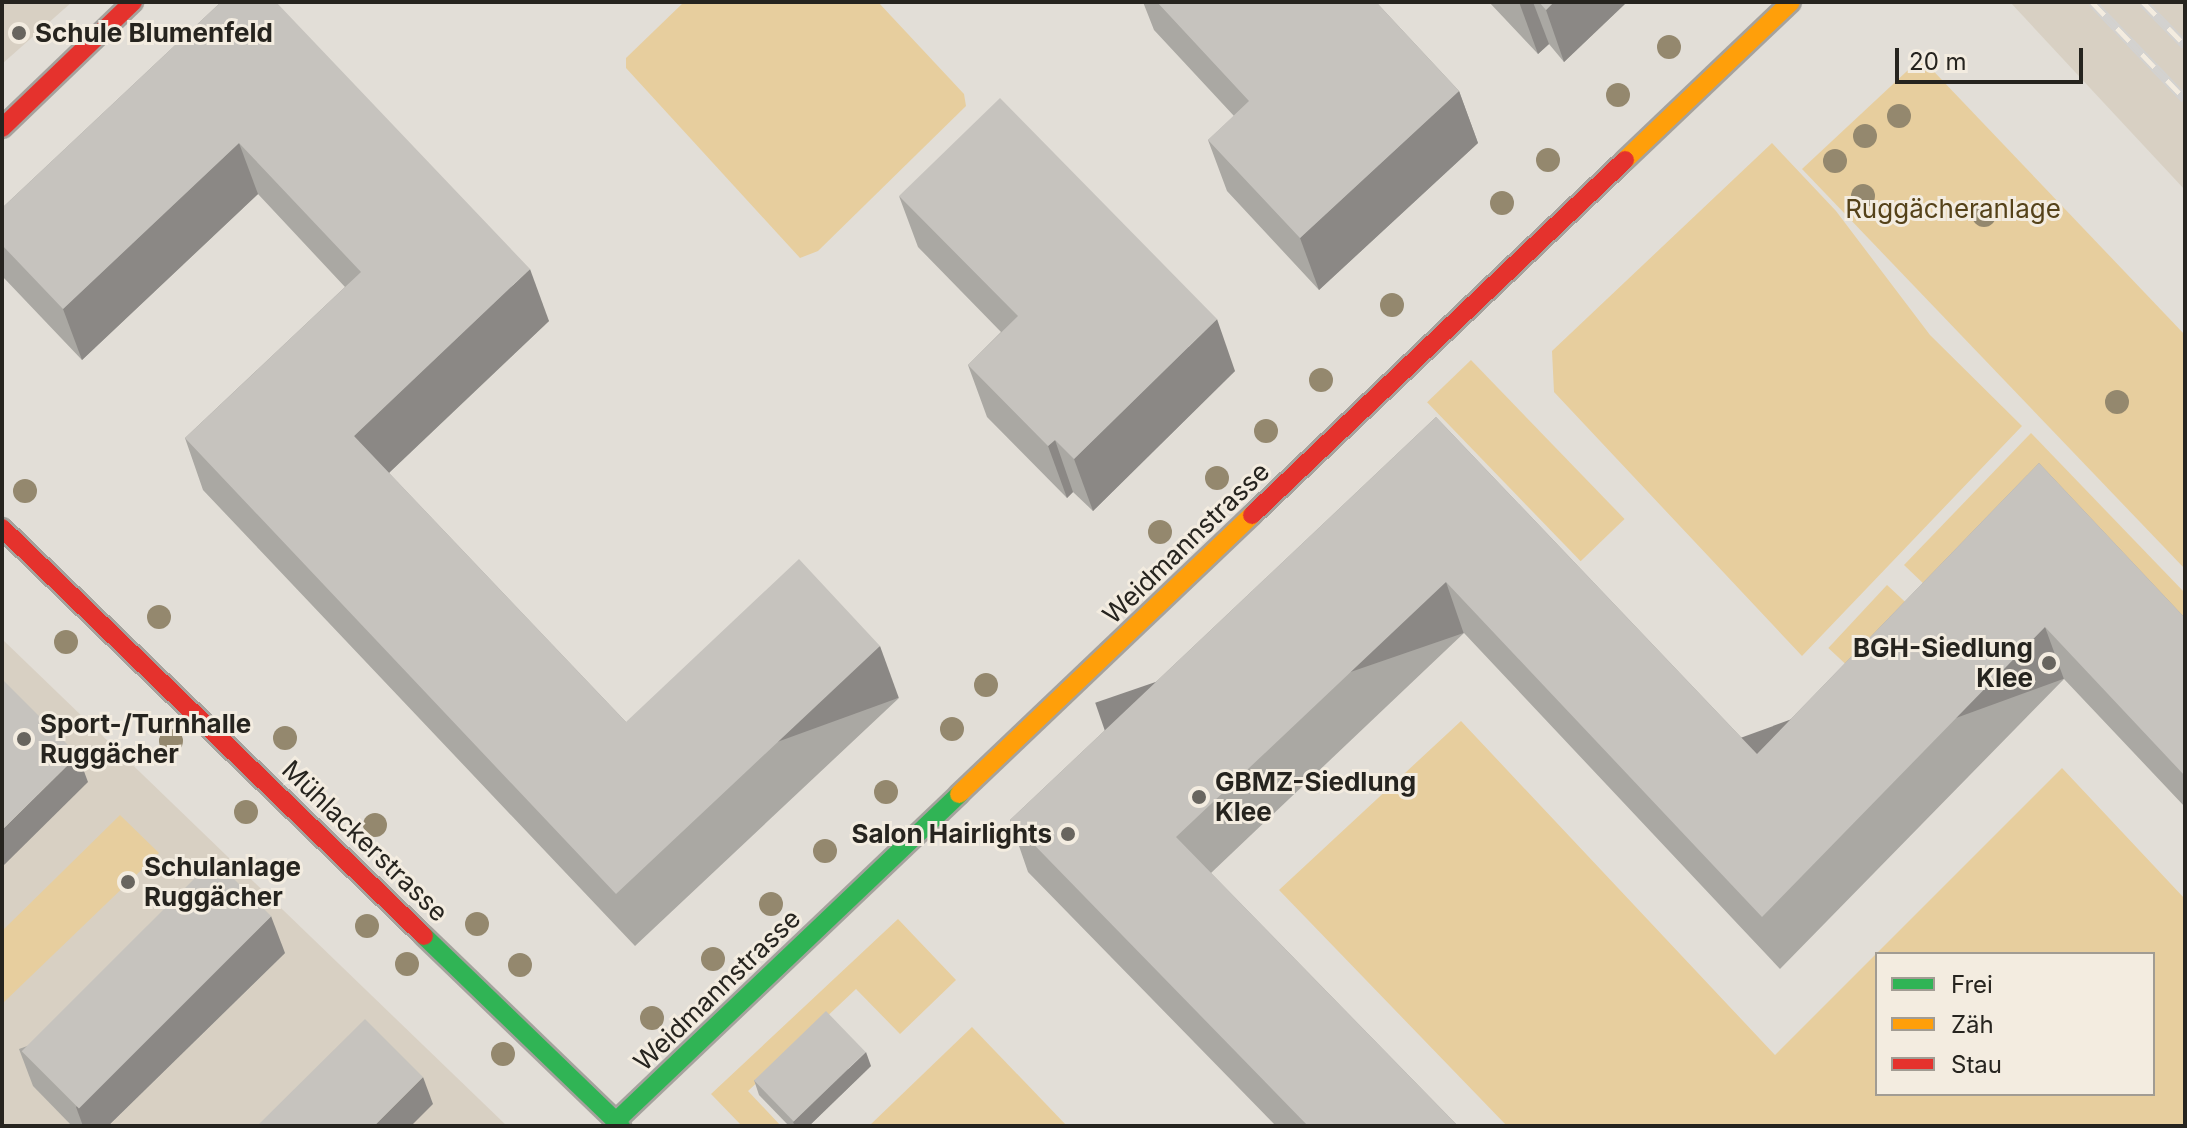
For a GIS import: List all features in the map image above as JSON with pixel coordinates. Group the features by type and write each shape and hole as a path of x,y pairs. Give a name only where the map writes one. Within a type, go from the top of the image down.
{"street":[{"path":"2,128 133,2"},
{"name":"Weidmannstrasse","path":"619,1123 1791,2"},
{"name":"Mühlackerstrasse","path":"2,528 619,1123"}],"shaded area":[{"name":"Schule Blumenfeld","path":"2,2 72,2 2,64"},
{"path":"2010,2 2185,2 2185,190"},
{"name":"Schulanlage Ruggächer","path":"2,639 507,1126 2,1126"}],"green space":[{"path":"684,2 878,2 964,94 966,106 818,251 800,258 626,68 626,58"},
{"name":"Ruggächeranlage","path":"1921,58 2185,335 2185,569 1802,169"},
{"path":"1772,143 1836,211 1930,335 2022,426 1802,656 1554,392 1552,351"},
{"path":"1471,360 1625,519 1581,561 1427,402"},
{"path":"2031,433 2185,593 2185,637 1949,608 1904,565"},
{"path":"1887,585 1930,625 1871,688 1828,648"},
{"path":"1461,721 1775,1055 1875,955 1875,1096 2155,1096 2155,952 1878,952 2062,768 2185,899 2185,1126 1507,1126 1279,890"},
{"path":"120,815 159,853 2,1004 2,931"},
{"path":"898,919 956,980 900,1034 856,989 748,1091 781,1126 742,1126 711,1094"},
{"path":"972,1027 1067,1126 869,1126"}],"building":[{"path":"221,2 276,2 530,269 354,436 626,722 799,559 880,646 616,894 185,438 361,272 239,143 63,309 2,245 2,208"},
{"path":"1157,2 1376,2 1459,91 1300,238 1208,140 1249,101"},
{"path":"1539,2 1554,2 1546,10"},
{"path":"1000,98 1217,319 1074,459 1055,440 1048,446 968,365 1018,316 899,196"},
{"path":"1436,417 1757,754 2039,463 2185,618 2185,776 2045,627 1762,917 1446,582 1176,837 1458,1126 1308,1126 1010,820"},
{"name":"Sport-/Turnhalle Ruggächer","path":"2,679 78,755 2,830"},
{"path":"214,859 271,916 79,1109 22,1051"},
{"path":"826,1011 866,1052 794,1121 754,1080"},
{"path":"365,1019 423,1077 374,1126 257,1126"}],"railway":[{"path":"2092,2 2185,99"},
{"path":"2143,2 2185,45"}],"traffic: fast":[{"path":"616,1121 959,794"},
{"path":"424,936 621,1126"}],"traffic: slow":[{"path":"1625,160 1791,2"},
{"path":"959,794 1252,515"}],"traffic: jam":[{"path":"2,128 133,2"},
{"path":"1252,515 1625,160"},
{"path":"2,528 424,936"}],"place":[{"name":"Schule Blumenfeld","path":"19,33"},
{"name":"BGH-Siedlung Klee","path":"2049,663"},
{"name":"Sport-/Turnhalle Ruggächer","path":"24,739"},
{"name":"GBMZ-Siedlung Klee","path":"1199,797"},
{"name":"Salon Hairlights","path":"1068,834"},
{"name":"Schulanlage Ruggächer","path":"128,882"}]}
